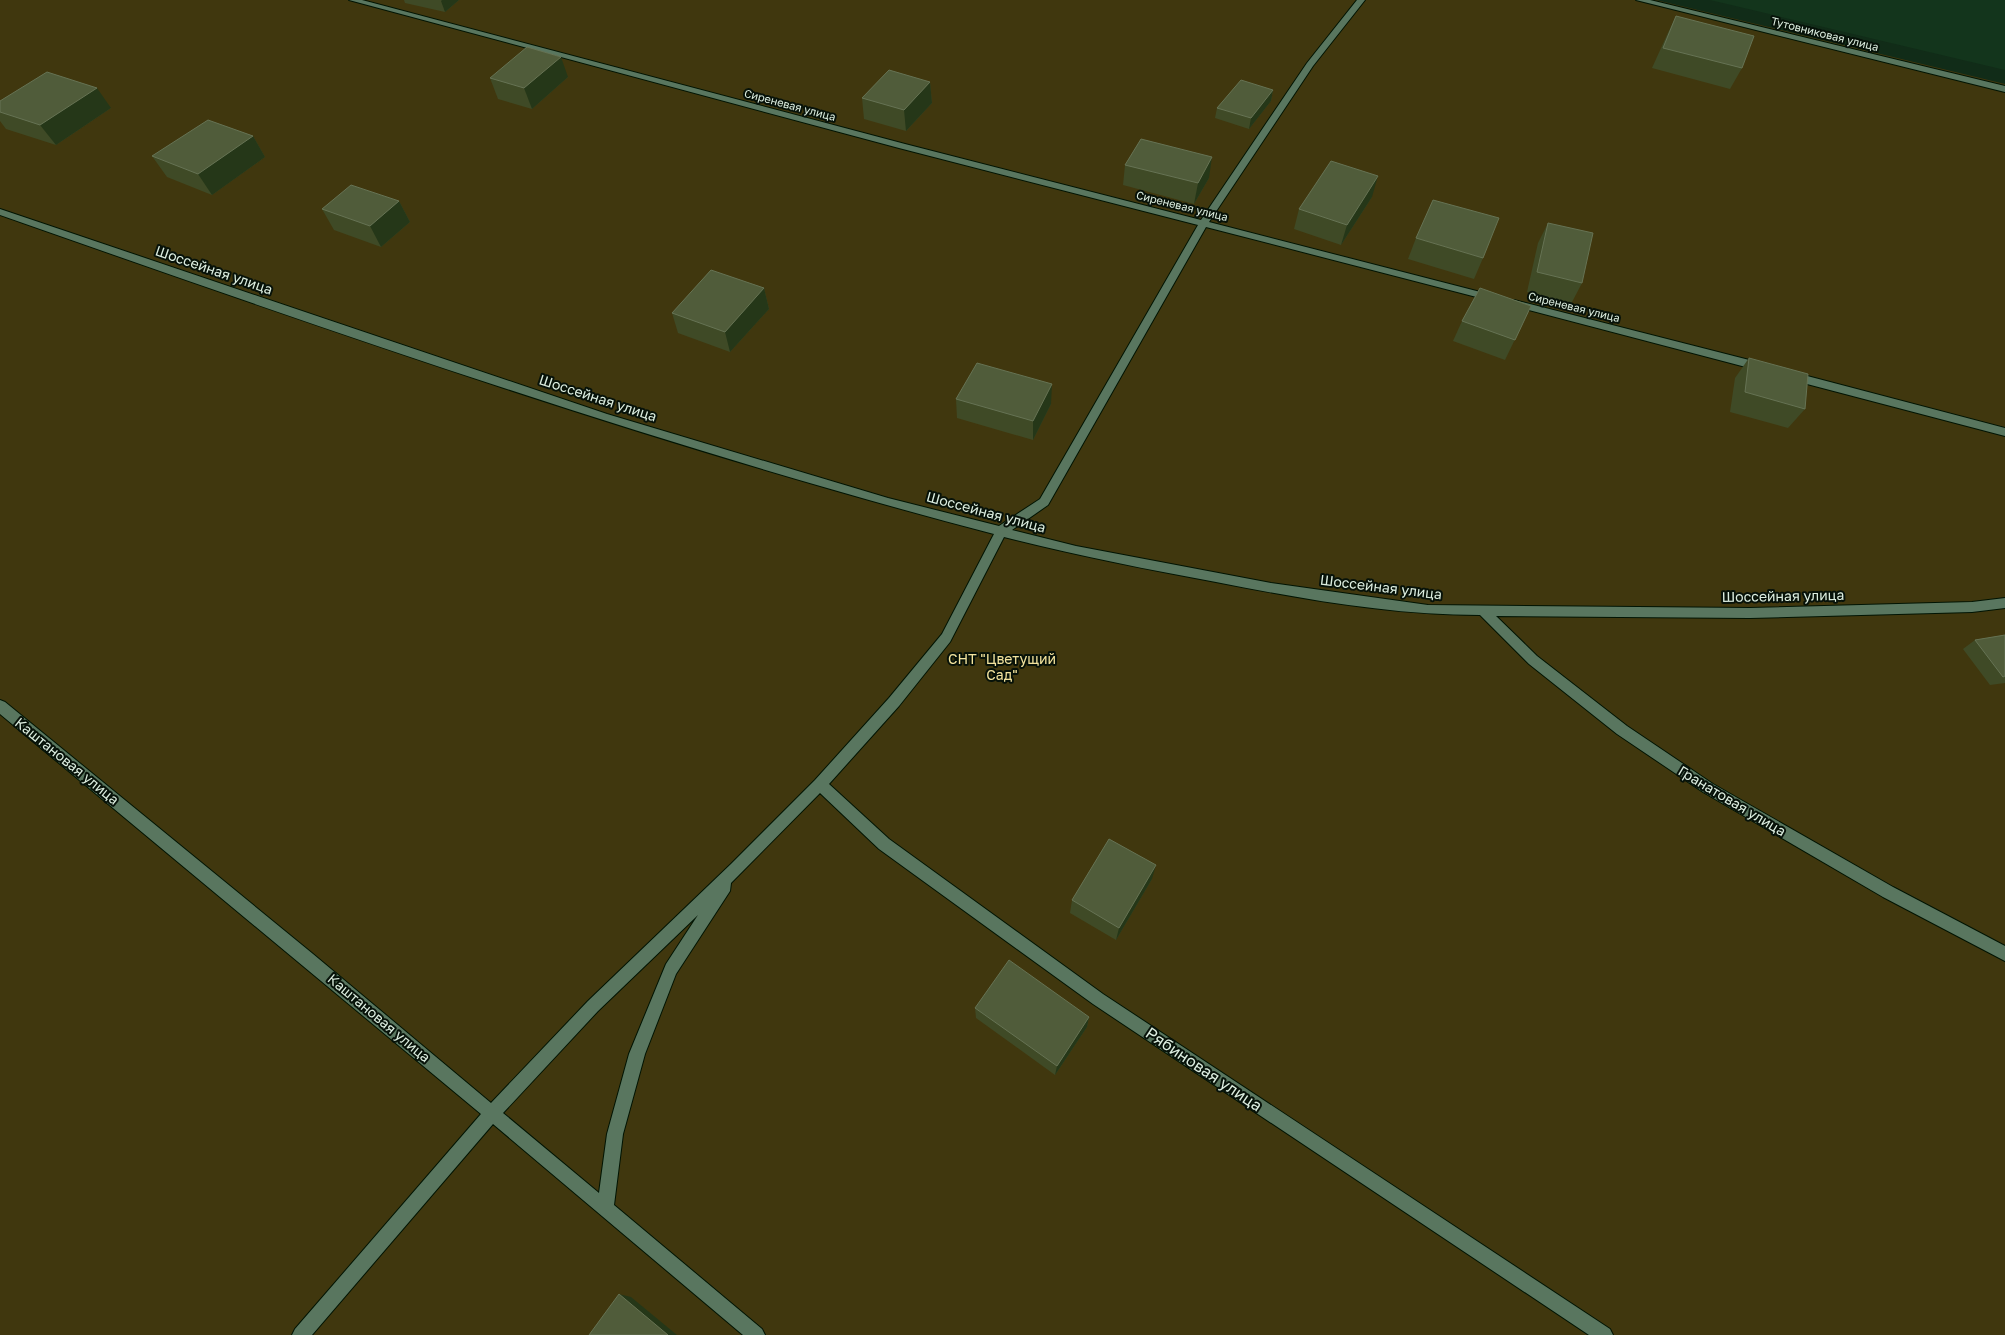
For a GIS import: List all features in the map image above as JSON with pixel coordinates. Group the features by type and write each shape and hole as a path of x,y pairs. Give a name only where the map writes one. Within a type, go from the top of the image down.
{"street":[{"name":"Сиреневая улица","path":"353,0 902,146 1780,372 2005,432"},
{"path":"301,1335 492,1113 593,1006 736,869 820,784 894,702 946,638 1001,531 1044,502 1204,223 1310,65 1361,0"},
{"name":"Тутовниковая улица","path":"1640,0 2005,89"},
{"name":"Шоссейная улица","path":"0,212 210,286 604,417 888,502 1076,551 1272,588 1428,610 1750,613 1972,607 2005,603"},
{"name":"Гранатовая улица","path":"1484,612 1533,660 1622,730 1708,788 1888,892 2005,954"},
{"name":"Каштановая улица","path":"0,706 308,958 756,1335"},
{"name":"Рябиновая улица","path":"820,784 884,844 1098,999 1604,1335"},
{"path":"605,1208 615,1134 637,1054 671,969 736,869"}],"shaded area":[{"path":"1710,0 2005,0 2005,70"}],"green space":[{"name":"СНТ \"Цветущий Сад\"","path":"0,0 1656,0 2005,84 2005,1335 0,1335"}],"building":[{"path":"1676,16 1754,36 1742,68 1663,48"},
{"path":"527,47 561,57 524,88 490,78"},
{"path":"889,70 930,82 904,110 862,98"},
{"path":"47,72 97,88 40,125 0,112 0,101"},
{"path":"1241,80 1273,90 1251,118 1217,108"},
{"path":"208,120 253,136 198,174 152,156"},
{"path":"1141,139 1212,157 1198,183 1125,165"},
{"path":"1331,161 1378,176 1347,225 1299,209"},
{"path":"351,185 399,201 370,226 322,209"},
{"path":"1433,200 1499,218 1483,258 1416,238"},
{"path":"1548,223 1593,233 1582,283 1537,272"},
{"path":"711,270 764,288 725,332 672,313"},
{"path":"1480,288 1531,306 1515,340 1462,321"},
{"path":"1749,358 1808,374 1805,409 1745,392"},
{"path":"977,363 1052,384 1033,421 956,399"},
{"path":"2005,635 2005,676 2003,677 1975,640"},
{"path":"1109,839 1156,865 1119,928 1072,900"},
{"path":"1009,960 1089,1017 1057,1066 975,1008"},
{"path":"619,1294 668,1335 589,1335"}]}
